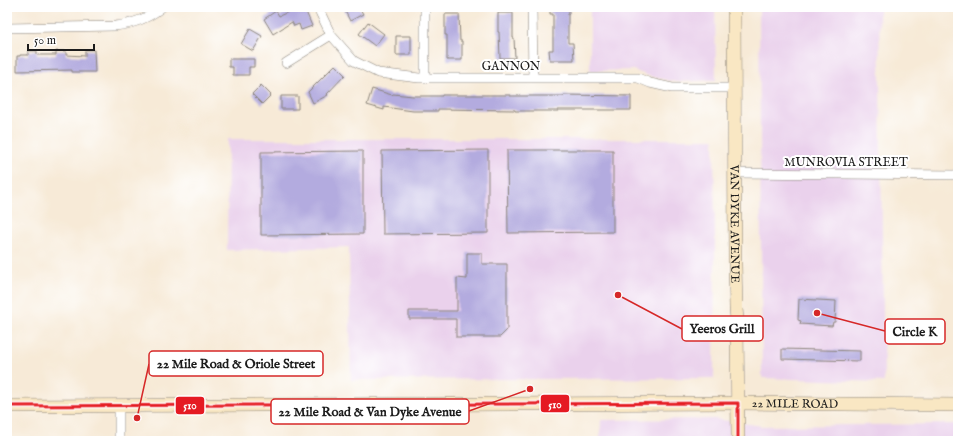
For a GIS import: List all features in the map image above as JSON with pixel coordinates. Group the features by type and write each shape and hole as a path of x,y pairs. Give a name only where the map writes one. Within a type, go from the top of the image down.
{"street":[{"path":"7,28 126,25 143,19 162,7"},
{"name":"GANNON","path":"320,7 320,12 331,35 354,60 378,72 425,78 638,78 650,83 672,88 735,88"},
{"path":"425,7 425,78"},
{"path":"532,7 533,78"},
{"name":"VAN DYKE AVENUE","path":"734,7 738,441"},
{"path":"286,63 331,35"},
{"name":"MUNROVIA STREET","path":"735,173 958,175"},
{"name":"22 MILE ROAD","path":"7,406 738,403 958,406"},
{"path":"118,405 118,441"}],"shaded area":[{"path":"590,7 715,7 716,80 676,82 649,76 633,70 590,71"},
{"path":"759,7 879,7 884,382 762,378"},
{"path":"228,139 714,139 714,378 351,380 349,247 227,250"},
{"path":"715,419 762,426 958,424 958,441 600,441 601,420"}],"building":[{"path":"300,7 304,7 312,26 301,30 299,24 294,26 292,22 273,34 264,19 276,11 279,16"},
{"path":"343,7 359,7 363,14 350,21"},
{"path":"550,7 569,7 568,43 573,43 574,60 550,60 549,50 553,50 553,14 550,14"},
{"path":"498,13 513,13 515,58 500,58"},
{"path":"445,14 459,14 460,41 462,41 462,60 447,60"},
{"path":"368,22 384,34 375,46 359,34"},
{"path":"250,29 262,36 253,51 241,44"},
{"path":"396,36 411,36 411,55 396,55"},
{"path":"85,50 94,50 95,72 72,72 72,70 17,71 17,56 28,55 28,51 37,51 37,55 56,55 56,51 66,51 66,55 85,56"},
{"path":"229,59 254,59 254,67 249,67 249,75 233,75 233,67 229,67"},
{"path":"335,65 345,75 327,94 328,95 313,103 308,92"},
{"path":"261,85 271,95 262,104 252,94"},
{"path":"372,89 392,95 413,96 631,96 631,110 515,111 438,109 438,111 413,111 384,107 384,110 367,105"},
{"path":"281,96 298,96 298,109 281,109"},
{"path":"488,150 488,233 383,234 382,151"},
{"path":"507,150 613,150 613,232 508,233"},
{"path":"363,151 363,234 261,235 261,152"},
{"path":"467,253 482,253 482,264 507,264 507,330 500,337 456,337 456,319 409,319 409,311 457,311 457,278 467,279"},
{"path":"799,299 836,301 835,322 833,322 832,326 800,324 801,321 798,320"},
{"path":"782,349 860,351 860,361 782,359"}],"transit line":[{"name":"510","path":"738,403 738,441"},
{"name":"510","path":"7,406 738,403"}],"place":[{"name":"Yeeros Grill","path":"618,295"},
{"name":"Circle K","path":"817,313"},
{"name":"22 Mile Road & Van Dyke Avenue","path":"530,389"},
{"name":"22 Mile Road & Oriole Street","path":"137,418"}]}
